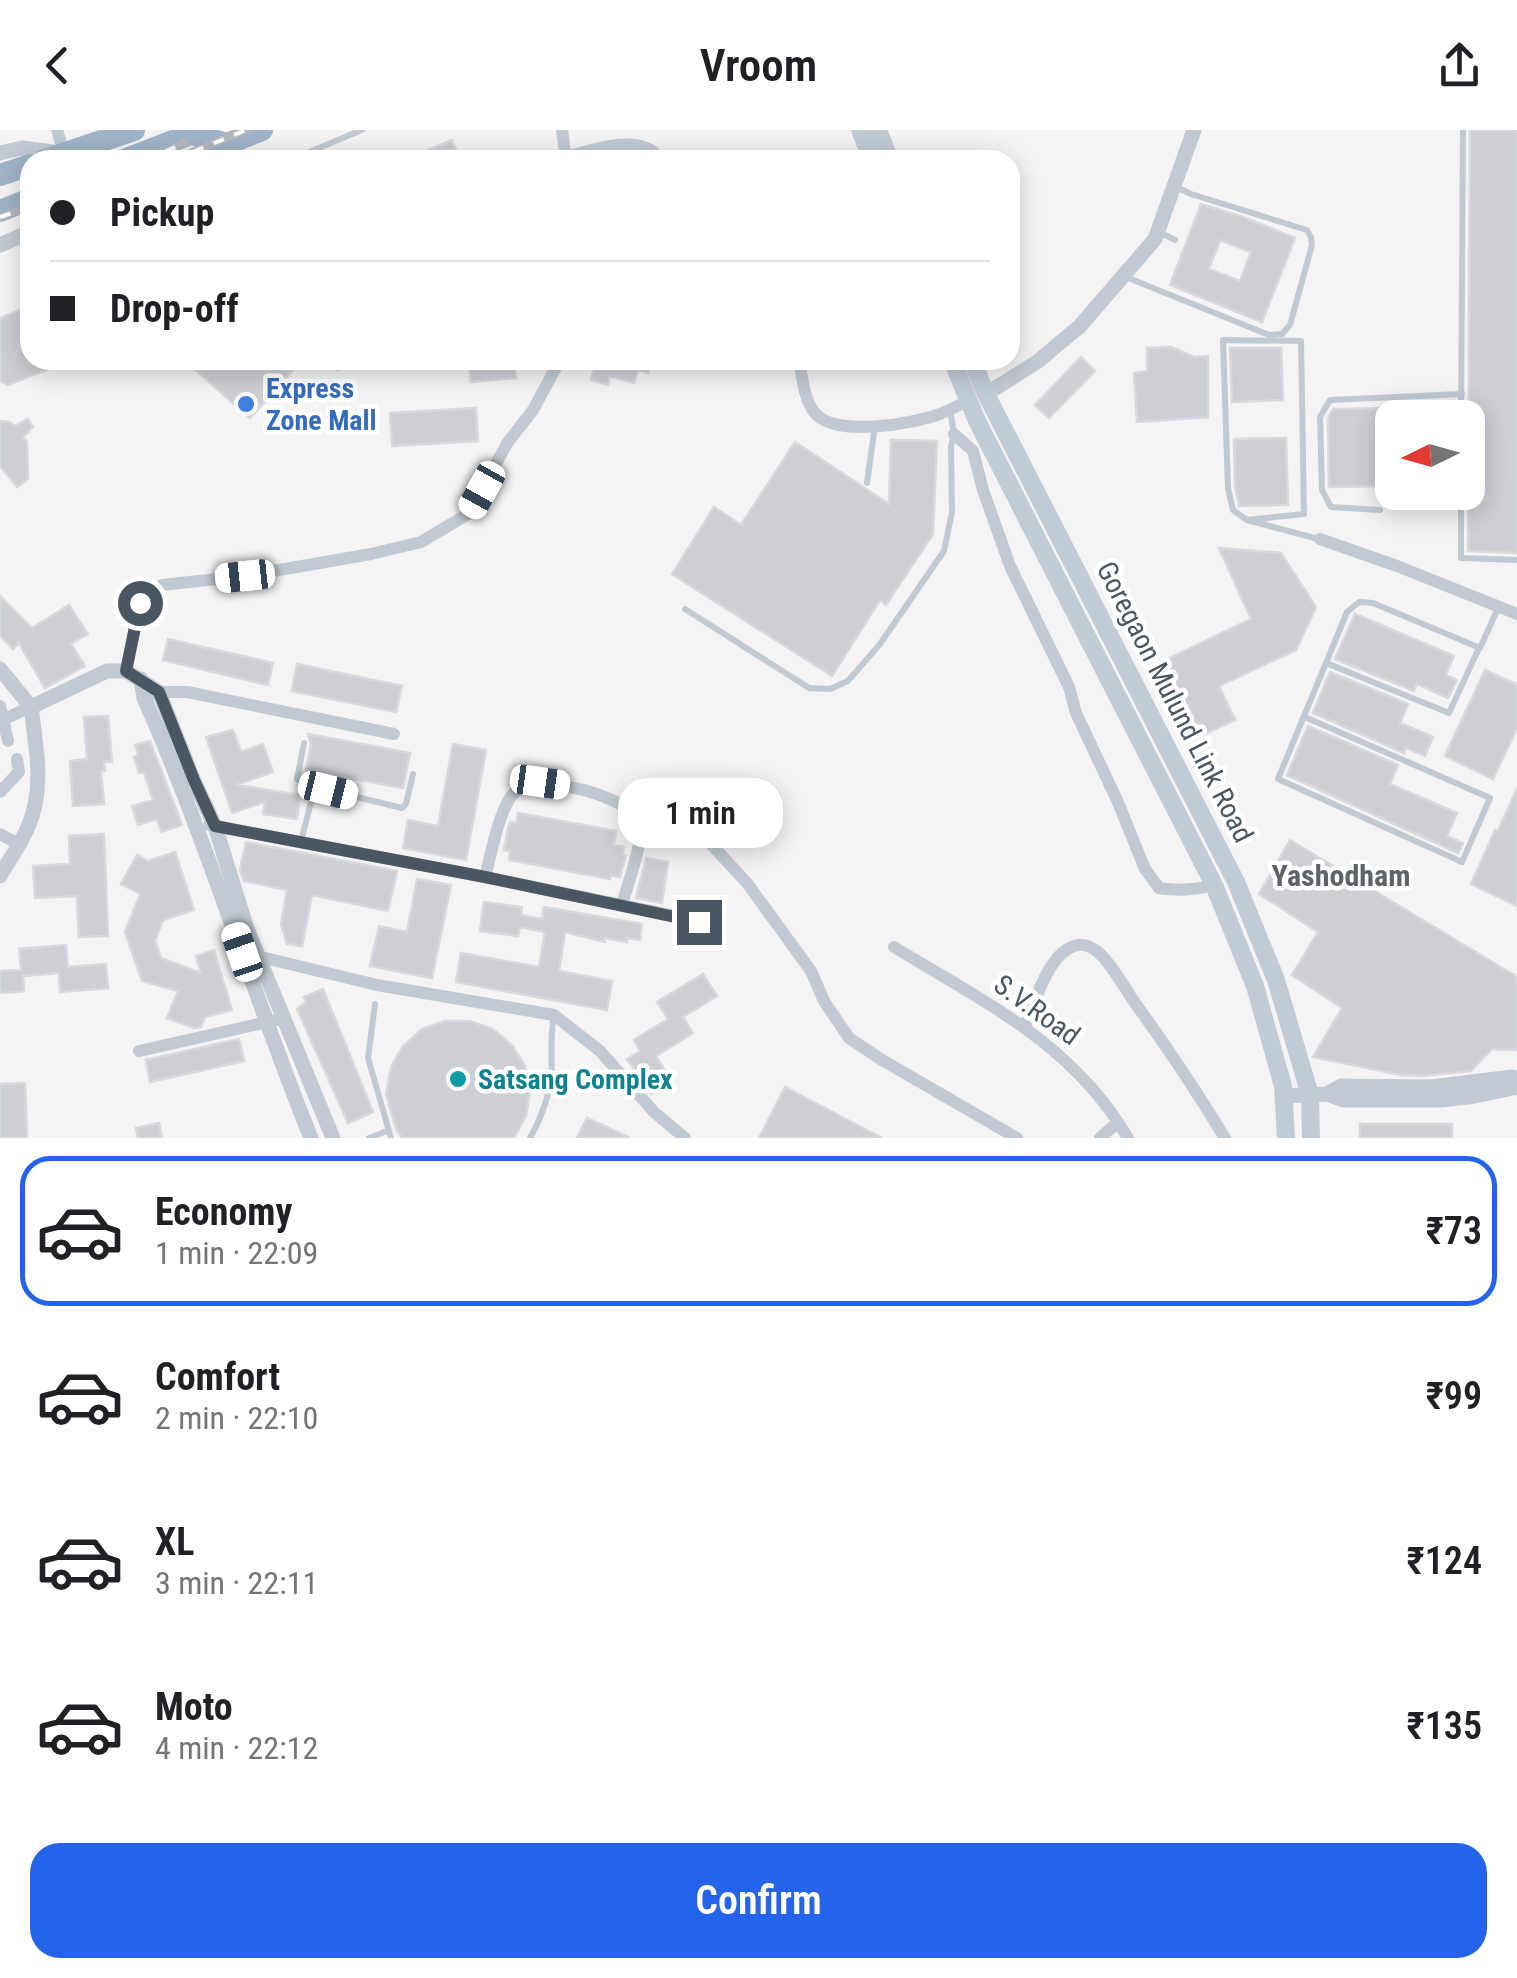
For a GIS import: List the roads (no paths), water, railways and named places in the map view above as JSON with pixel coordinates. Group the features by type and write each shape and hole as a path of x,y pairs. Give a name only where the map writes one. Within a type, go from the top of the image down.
{"highway":[{"path":"62,150 134,130"},
{"path":"236,150 262,130"},
{"path":"152,150 196,132 229,150"}],"main road":[{"name":"Goregaon Mulund Link Road","path":"959,370 977,397 1236,882 1319,1094 1312,1138"},
{"name":"Goregaon Mulund Link Road","path":"973,370 977,397 1214,885 1255,986 1284,1096 1286,1138"},
{"path":"1187,835 1208,826"}],"street":[{"path":"800,370 814,412 827,423 843,427 922,419 977,397 1037,362 1080,326 1155,239 1194,130"},
{"path":"616,150 634,145 651,150"},
{"path":"0,153 22,148 34,150"},
{"path":"133,675 140,603 162,585 245,576 404,546 420,542 468,514 555,370"},
{"path":"954,434 973,451 1010,566 1069,687 1081,724 1145,868 1159,888 1178,891 1214,885"},
{"path":"1320,539 1517,614"},
{"path":"0,669 31,708 38,790 29,826 0,876"},
{"path":"8,741 2,712 31,708 107,671 133,675 152,695 215,826 248,929 332,1138"},
{"path":"152,695 187,692 394,734"},
{"path":"152,695 311,1138"},
{"path":"0,792 18,772 17,758"},
{"path":"485,877 507,802 519,788 540,782 570,787 612,800 635,815 641,833 622,906"},
{"path":"670,816 696,828 747,883 811,971 824,1002 849,1038 1017,1138"},
{"path":"196,822 699,922"},
{"path":"0,834 18,844"},
{"path":"1025,1026 1049,970 1061,953 1079,945 1088,946 1099,953 1126,990 1225,1138"},
{"name":"S.V.Road","path":"894,946 1025,1026 1084,1077 1128,1138"},
{"path":"242,952 377,985 554,1015 600,1052 654,1112 685,1138"},
{"path":"139,1050 285,1018"},
{"path":"1474,1090 1512,1077 1517,1079"},
{"path":"1284,1096 1319,1094 1341,1086 1353,1093 1431,1087 1517,1087"},
{"path":"1100,1138 1118,1122"}],"lane":[{"path":"314,150 362,130"},
{"path":"1462,400 1463,130"},
{"path":"1123,276 1269,335 1282,334 1290,325 1312,245 1308,230 1174,187"},
{"path":"1158,232 1175,240"},
{"path":"1248,520 1304,514 1301,341 1223,340 1228,488 1233,510 1248,520 1320,539"},
{"path":"1375,510 1332,507 1322,490 1320,417 1330,400 1462,394"},
{"path":"685,609 810,688 830,689 848,681 880,644 944,551 952,512 954,434 950,409"},
{"path":"867,483 875,425"},
{"path":"1461,510 1461,558 1517,560"},
{"path":"1305,717 1490,798 1462,862 1278,779 1347,612 1359,602 1373,604 1480,648"},
{"path":"1326,664 1449,713 1499,607"},
{"path":"304,742 297,779 314,787 402,808 412,774"},
{"path":"301,842 314,787"},
{"path":"369,1138 389,1134 368,1058 375,1004"},
{"path":"530,1138 550,1084 554,1015"}],"railway":[{"path":"197,150 246,130"},
{"path":"169,150 185,143"},
{"path":"0,217 20,210"}],"place":[{"name":"Express Zone Mall","path":"246,404"},
{"name":"Satsang Complex","path":"458,1079"}],"district":[{"name":"Yashodham","path":"1341,875"}]}
